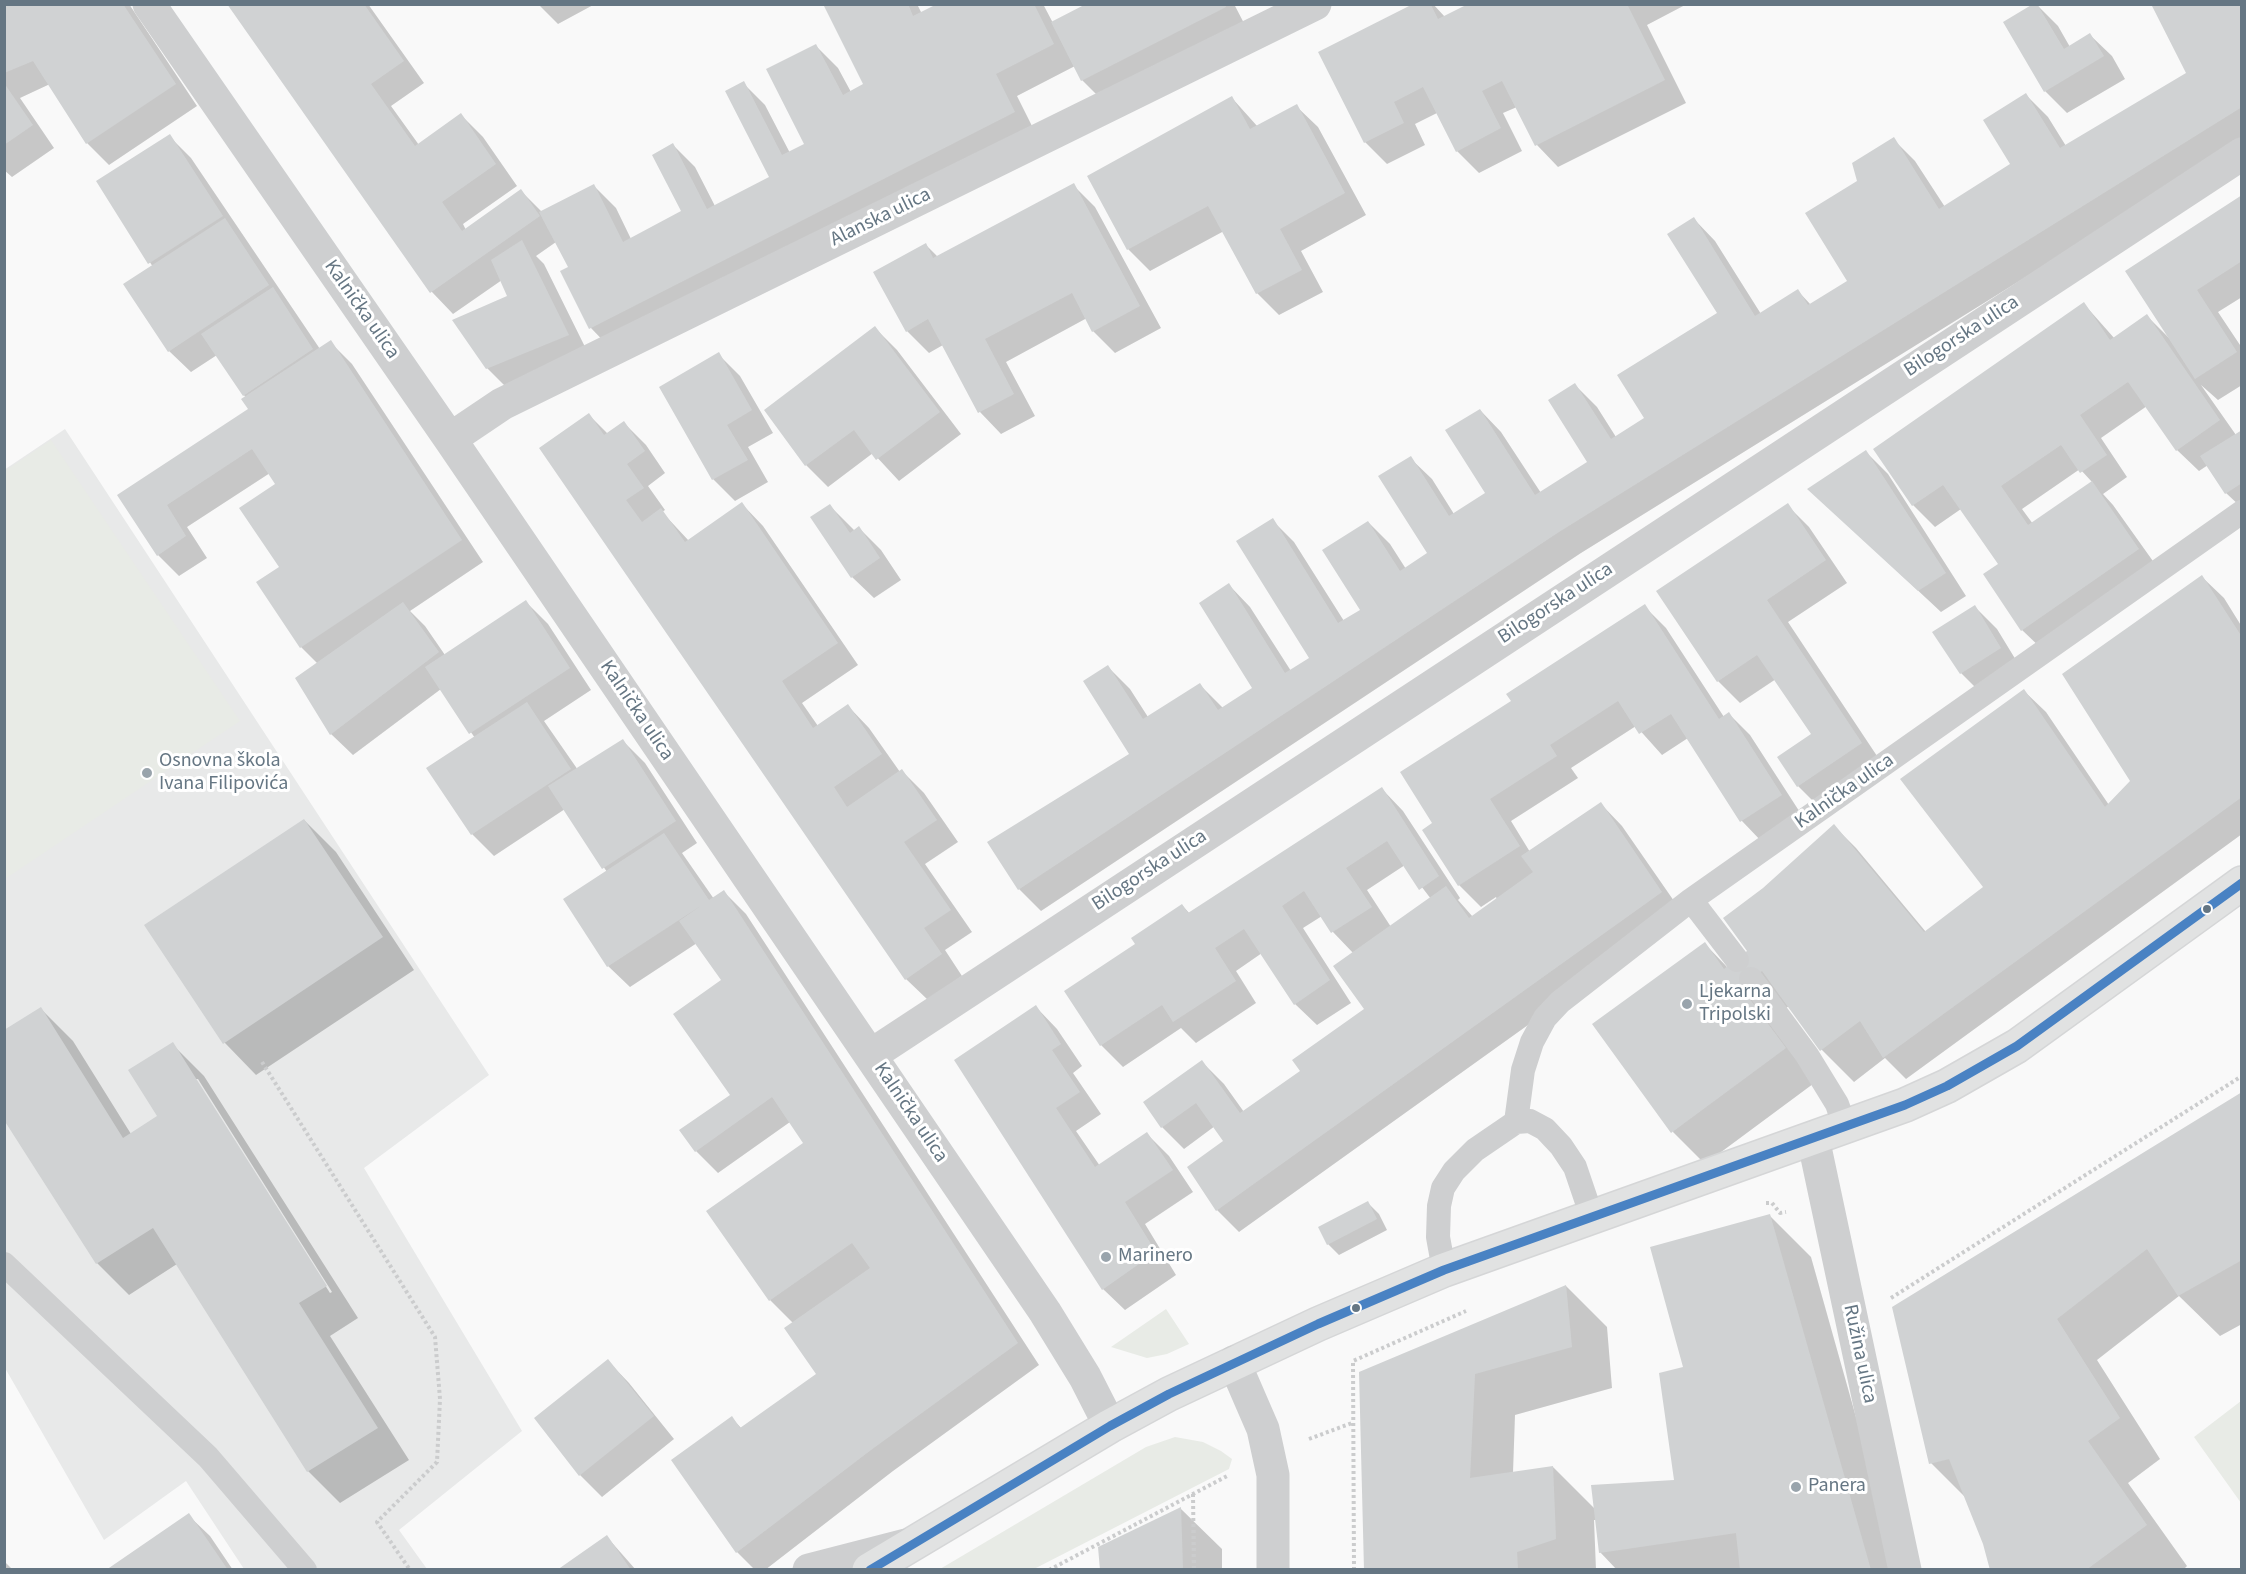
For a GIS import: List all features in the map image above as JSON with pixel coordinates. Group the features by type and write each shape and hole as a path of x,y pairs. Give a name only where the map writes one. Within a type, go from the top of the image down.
{"main road":[{"path":"869,1569 1110,1426 1234,1362 1444,1270 1845,1127 1947,1086 2017,1046 2241,883"}],"street":[{"name":"Kalnička ulica","path":"149,4 871,1055 1056,1329 1110,1426"},
{"name":"Alanska ulica","path":"450,439 502,404 1315,4"},
{"name":"Bilogorska ulica","path":"871,1055 2241,154"},
{"name":"Ružina ulica","path":"1813,1138 1905,1569"},
{"path":"1234,1362 1263,1429 1273,1475 1273,1569"},
{"path":"809,1569 913,1543"}],"lane":[{"name":"Kalnička ulica","path":"1516,1122 1523,1070 1532,1042 1545,1018 1560,1002 1691,900 2241,512"},
{"path":"1691,900 1807,1054 1837,1104 1845,1127"},
{"path":"1444,1270 1438,1237 1439,1206 1443,1188 1454,1171 1475,1150 1516,1122 1530,1121 1561,1146 1575,1167 1592,1217"},
{"path":"4,1264 208,1457 305,1569"}],"path":[{"path":"262,1062 435,1336 440,1399 437,1461 377,1522 410,1569"},
{"path":"1882,1304 2241,1076"},
{"path":"1763,1204 1772,1203 1780,1213 1828,1203"},
{"path":"1354,1569 1353,1361 1474,1308"},
{"path":"1049,1569 1269,1454 1352,1423"},
{"path":"1192,1494 1194,1569"}],"shaded area":[{"name":"Osnovna škola Ivana Filipovića","path":"65,429 489,1075 364,1168 522,1431 399,1530 427,1569 244,1569 186,1481 104,1540 5,1368 4,470"},
{"path":"51,440 240,721 5,879 5,471"},
{"path":"1166,1309 1189,1344 1167,1354 1147,1358 1111,1347"},
{"path":"2241,1401 2241,1503 2194,1437"},
{"path":"1175,1437 1203,1442 1221,1451 1232,1459 1229,1469 1034,1569 940,1569 1146,1447"}],"building":[{"path":"4,4 123,4 176,84 86,144 33,61 4,73"},
{"path":"227,4 364,4 404,61 371,84 415,146 461,113 496,164 442,202 462,231 521,189 540,216 430,293"},
{"path":"823,4 908,4 913,16 937,4 1034,4 1054,44 996,74 1015,112 589,329 560,271 568,267 539,212 594,184 623,242 681,211 652,155 673,143 707,209 769,177 725,91 744,81 782,155 804,144 766,69 816,44 843,95 863,84"},
{"path":"1086,4 1225,4 1226,7 1081,81 1051,22"},
{"path":"1468,4 1627,4 1665,80 1535,146 1502,81 1482,91 1501,128 1456,152 1423,87 1394,102 1404,123 1364,143 1318,52 1411,5 1431,5 1438,19"},
{"path":"2033,4 2037,4 2064,49 2090,33 2104,56 2044,92 2003,22"},
{"path":"2151,4 2242,4 2242,107 1559,532 1018,890 987,842 1129,754 1083,681 1108,665 1143,719 1200,683 1218,710 1252,688 1199,603 1229,583 1285,673 1309,658 1236,541 1273,518 1338,623 1360,610 1322,550 1368,521 1400,571 1427,553 1378,476 1411,456 1449,516 1485,493 1445,430 1480,409 1535,495 1587,462 1548,400 1575,383 1611,439 1644,418 1617,375 1717,313 1667,234 1694,217 1755,316 1798,289 1808,305 1847,281 1805,213 1857,181 1852,163 1894,137 1939,209 2010,164 1983,120 2026,93 2060,148 2186,73"},
{"path":"4,83 33,125 4,145"},
{"path":"1232,96 1250,129 1297,104 1345,193 1280,229 1302,270 1256,294 1208,206 1127,250 1087,176"},
{"path":"170,134 223,216 148,264 96,181"},
{"path":"1074,183 1140,306 1092,332 1072,293 985,339 1014,394 978,413 928,319 906,332 873,272 926,243 933,258"},
{"path":"2242,195 2242,261 2197,290 2237,352 2195,379 2125,271"},
{"path":"225,218 269,285 168,352 123,284"},
{"path":"522,240 569,335 486,369 452,320 507,296 491,260"},
{"path":"273,287 313,349 243,396 201,334"},
{"path":"2084,302 2110,340 2147,314 2220,420 2176,451 2128,382 2080,415 2107,455 2080,473 2061,445 2001,486 2028,525 2092,481 2139,549 2021,631 1983,574 1998,564 1943,485 1912,506 1873,449"},
{"path":"875,326 940,412 876,460 854,430 805,466 764,410"},
{"path":"331,340 462,540 300,648 256,582 279,567 239,508 275,484 252,449 167,505 186,536 157,556 117,495 248,409 241,399"},
{"path":"719,352 752,410 727,425 748,460 712,480 659,387"},
{"path":"589,413 604,435 624,421 645,451 627,464 644,488 626,500 642,522 661,508 685,542 742,502 838,643 782,681 813,728 848,704 882,754 834,787 847,807 902,769 937,820 904,842 951,910 924,928 942,954 905,980 539,448"},
{"path":"2242,430 2242,483 2225,494 2200,456"},
{"path":"1866,450 1946,573 1918,591 1807,489"},
{"path":"1788,503 1826,560 1767,600 1862,743 1797,787 1777,757 1811,734 1757,655 1717,682 1656,591"},
{"path":"830,504 850,533 859,526 880,558 851,578 810,517"},
{"path":"2202,575 2242,637 2242,797 1883,1058 1860,1021 1820,1051 1762,971 1740,986 1786,1048 1671,1133 1592,1024 1705,942 1724,969 1747,951 1723,918 1763,888 1834,824 1924,932 1983,887 1900,779 2024,689 2105,807 2130,781 2062,674"},
{"path":"526,600 570,668 469,734 425,667"},
{"path":"403,602 439,652 330,735 295,678"},
{"path":"1645,604 1719,719 1729,712 1782,795 1740,822 1671,714 1639,734 1618,701 1550,745 1557,756 1490,799 1520,846 1458,886 1422,830 1432,823 1400,772 1511,701 1506,694"},
{"path":"1975,605 2001,648 1960,674 1932,632"},
{"path":"527,702 571,769 471,835 426,768"},
{"path":"623,739 676,821 602,869 548,786"},
{"path":"1382,787 1439,876 1419,890 1387,841 1346,868 1372,907 1331,933 1304,891 1282,906 1330,980 1294,1005 1244,929 1215,948 1236,981 1173,1022 1162,1005 1100,1046 1064,991 1135,944 1131,938 1182,904 1188,913"},
{"path":"1601,802 1662,892 1216,1211 1187,1167 1223,1141 1196,1103 1161,1128 1143,1102 1202,1060 1240,1113 1300,1071 1292,1060 1364,1009 1333,966 1446,886 1469,918 1533,872 1521,856"},
{"path":"304,819 383,937 223,1044 144,925"},
{"path":"664,833 709,900 724,890 1018,1343 871,1450 736,1553 671,1460 732,1416 740,1428 816,1374 784,1328 870,1268 852,1243 769,1301 706,1211 803,1143 772,1097 695,1152 679,1130 730,1095 673,1014 721,980 679,921 702,905 607,967 563,899"},
{"path":"1036,1005 1061,1044 1052,1050 1080,1092 1056,1108 1095,1167 1147,1132 1173,1170 1125,1202 1156,1252 1102,1290 954,1060"},
{"path":"41,1007 123,1138 157,1116 128,1070 173,1042 327,1286 299,1303 378,1428 307,1472 153,1228 96,1264 4,1120 4,1030"},
{"path":"2242,1092 2242,1260 2178,1296 2147,1249 2057,1319 2120,1418 2088,1441 2147,1525 2086,1570 1990,1570 1983,1544 1949,1459 1929,1464 1892,1307"},
{"path":"1368,1201 1377,1219 1327,1245 1318,1227"},
{"path":"1770,1214 1871,1570 1740,1570 1736,1533 1599,1553 1591,1485 1674,1480 1659,1373 1683,1367 1650,1247"},
{"path":"1566,1285 1572,1347 1475,1374 1470,1478 1553,1466 1556,1539 1517,1552 1518,1570 1364,1570 1359,1372"},
{"path":"608,1359 654,1416 579,1476 534,1418"},
{"path":"1181,1507 1183,1570 1100,1570 1098,1547"},
{"path":"189,1513 228,1570 106,1570"},
{"path":"607,1535 631,1570 557,1570"}],"transit line":[{"path":"870,1570 1110,1426 1169,1394 1318,1324 1444,1270 1905,1105 1947,1086 2017,1046 2242,883"}],"place":[{"name":"Osnovna škola Ivana Filipovića","path":"147,773"},
{"name":"Ljekarna Tripolski","path":"1687,1004"},
{"name":"Marinero","path":"1106,1257"},
{"name":"Panera","path":"1796,1487"}]}
